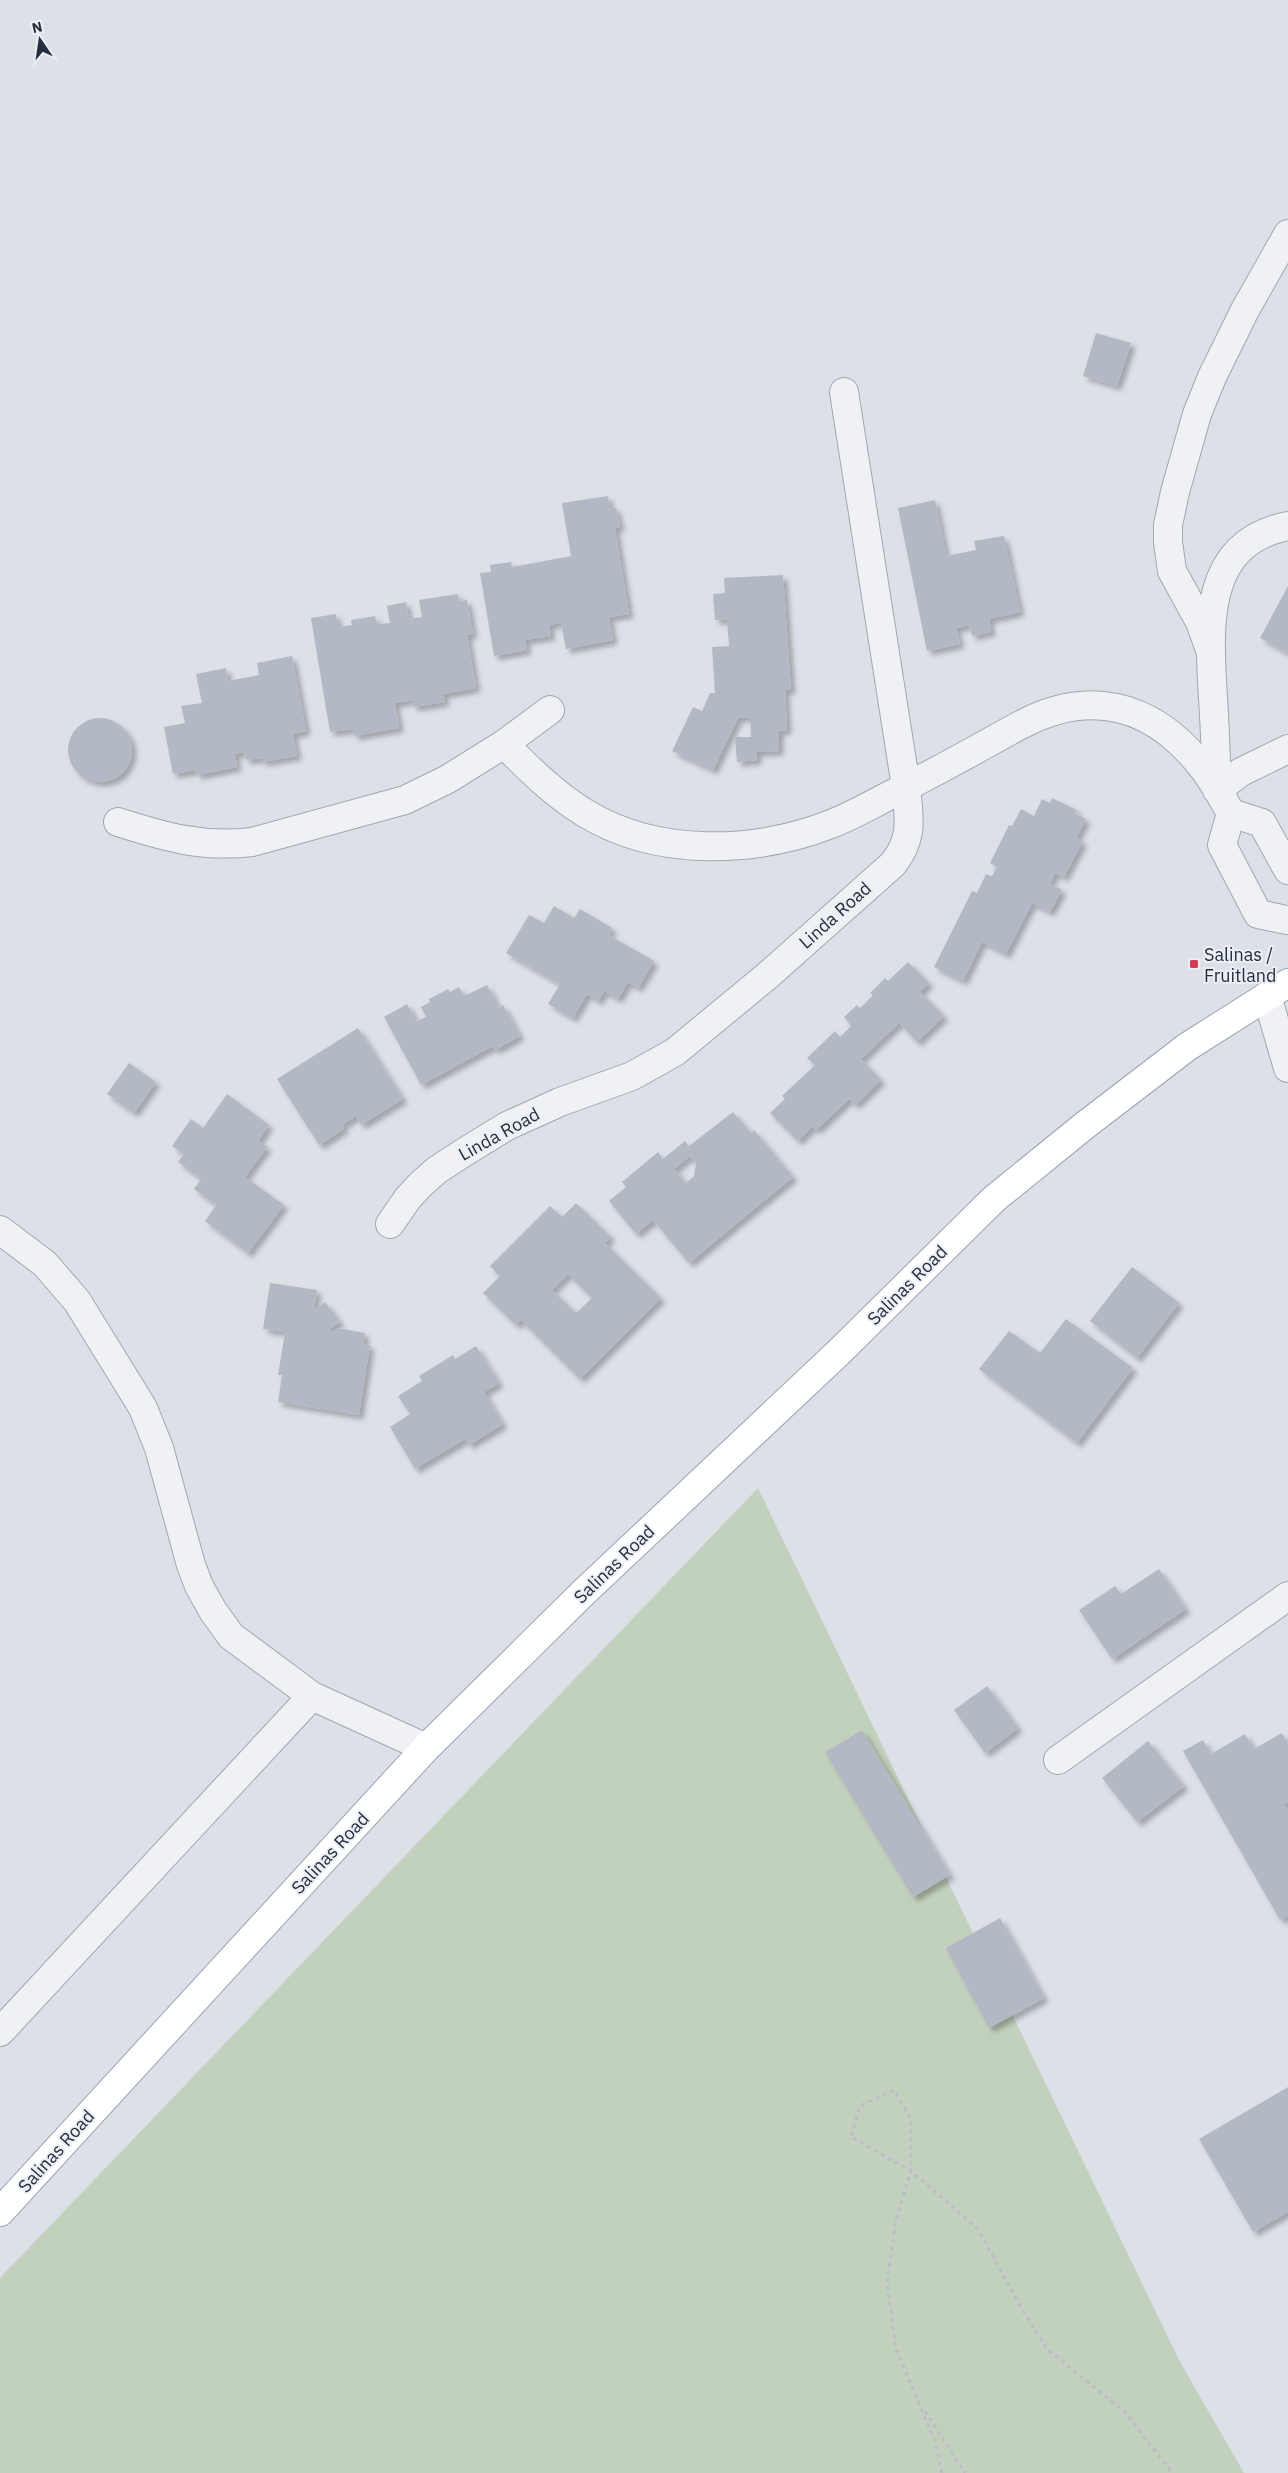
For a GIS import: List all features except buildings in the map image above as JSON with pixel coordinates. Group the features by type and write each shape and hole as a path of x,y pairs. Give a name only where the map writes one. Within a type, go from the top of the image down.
{"main road":[{"name":"Salinas Road","path":"0,2212 426,1748 583,1593 838,1353 994,1199 1187,1047 1277,990"}],"street":[{"path":"1210,650 1200,622 1172,571 1168,542 1170,517 1197,414 1212,376 1245,310 1288,234"},
{"name":"Linda Road","path":"390,1224 408,1198 421,1184 462,1152 507,1126 535,1113 656,1064 699,1035 893,864 903,851 908,838 910,824 906,787 844,392"},
{"path":"1217,790 1210,650 1211,615 1214,600 1224,572 1232,559 1254,536 1270,529 1288,526"},
{"path":"504,744 538,778 586,813 614,828 651,840 686,845 748,844 801,834 832,824 906,787 1034,718 1077,707 1103,706 1130,710 1152,721 1170,734 1203,768 1231,813 1262,824 1288,870"},
{"path":"118,822 183,841 230,845 252,842 405,800 448,778 504,744 550,710"},
{"path":"1217,790 1241,772 1288,749"},
{"path":"1231,813 1222,845 1258,914 1288,919"},
{"path":"1277,990 1288,1068"},
{"path":"0,1230 44,1264 77,1302 143,1408 158,1448 191,1565 199,1586 213,1611 231,1636 312,1696 426,1748"},
{"path":"1058,1760 1288,1596"},
{"path":"0,2032 312,1696"}],"path":[{"path":"942,2473 935,2441 896,2348 887,2283 896,2220 911,2171 911,2119 894,2090 860,2106 851,2137 911,2171 978,2229 1019,2304 1047,2350 1126,2413 1172,2473"},
{"path":"919,2402 965,2473"}],"green space":[{"path":"758,1488 1179,2360 1244,2473 0,2473 0,2278"}],"place":[{"name":"Salinas / Fruitland","path":"1194,964"}]}
